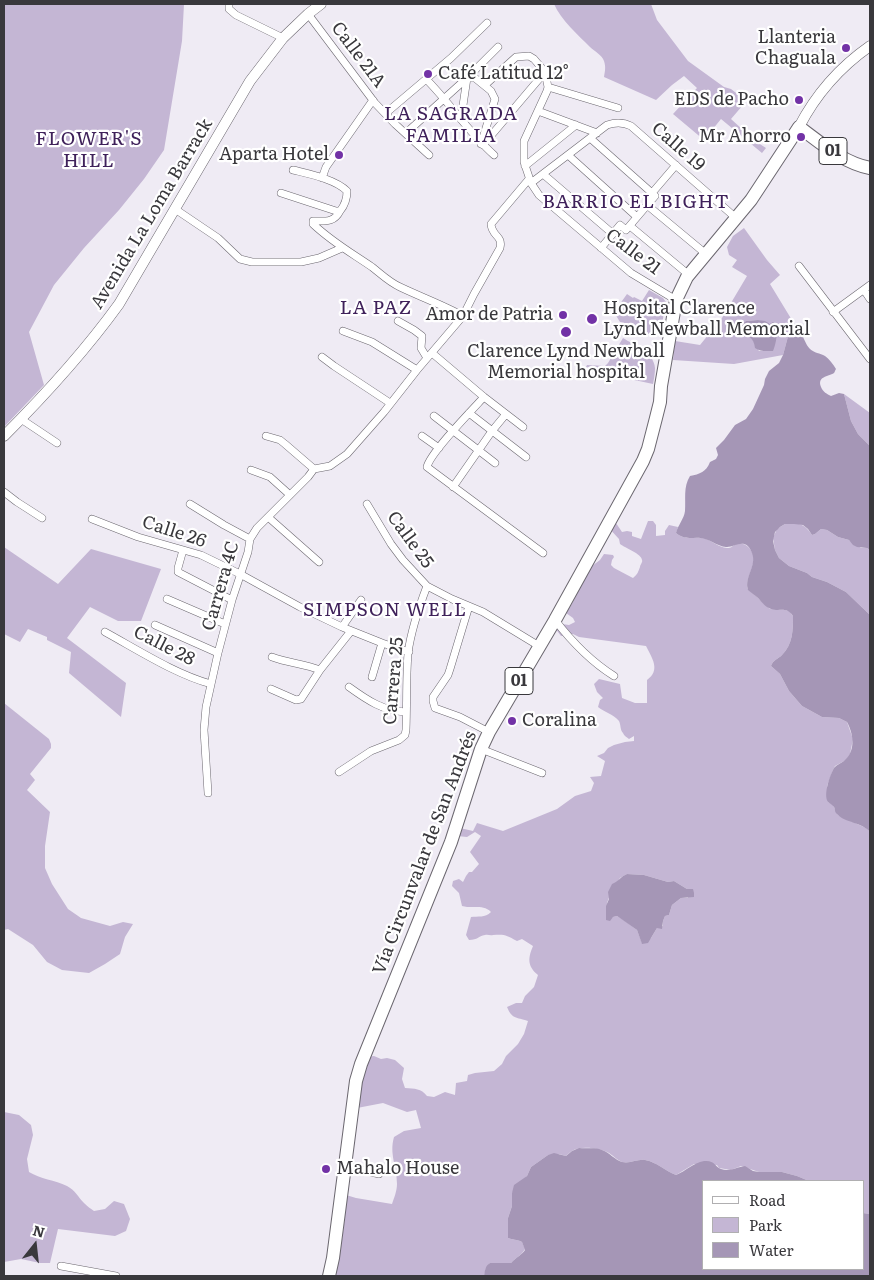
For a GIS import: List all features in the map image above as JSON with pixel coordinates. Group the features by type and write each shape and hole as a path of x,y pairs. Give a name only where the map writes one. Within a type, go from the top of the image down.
{"highway":[{"name":"01","path":"799,127 845,160 861,167 870,168"},
{"name":"Vía Circunvalar de San Andrés","path":"328,1276 333,1258 356,1081 361,1064 452,842 481,749 643,461 653,432 660,402 676,300 688,275 751,200 799,127"}],"main road":[{"name":"Avenida La Loma Barrack","path":"4,436 70,365 119,304 250,81 283,38 321,4"},
{"path":"799,127 815,100 834,76 870,46"}],"street":[{"path":"229,4 229,9 236,15 283,38"},
{"name":"Calle 21A","path":"308,14 374,100 429,155"},
{"path":"386,113 452,58 487,22"},
{"path":"406,133 498,47"},
{"path":"486,85 516,57 529,56 545,72 548,87 524,141 524,162 530,181"},
{"path":"482,144 545,72"},
{"path":"467,78 476,78 486,85 495,99 482,144"},
{"path":"461,119 467,78"},
{"path":"426,79 482,144 494,155"},
{"path":"548,87 618,108"},
{"path":"322,178 326,168 374,100"},
{"path":"538,111 597,133"},
{"name":"Calle 19","path":"597,133 607,125 614,123 620,122 631,126 736,218"},
{"path":"525,166 576,125"},
{"path":"266,436 280,440 314,469 330,466 347,454 463,316 500,248 500,240 492,231 491,224 530,181 543,174 597,133"},
{"path":"590,138 655,196 626,230 620,224 601,248"},
{"path":"568,155 637,217"},
{"path":"652,193 676,165"},
{"path":"293,170 322,178 347,191 344,207 338,216 324,222 313,221 313,224 324,235 399,286 463,316"},
{"path":"543,174 613,234"},
{"name":"Calle 21","path":"530,181 539,195 631,273 676,300"},
{"path":"281,193 340,211"},
{"path":"647,205 706,254"},
{"path":"175,210 218,238 240,258 252,262 301,262 319,258 342,248"},
{"path":"630,226 688,275"},
{"path":"799,266 870,359"},
{"path":"834,312 867,288 870,300"},
{"path":"398,321 422,336 421,348 429,355 523,427"},
{"path":"343,331 372,342 417,370"},
{"path":"322,357 390,402"},
{"path":"484,397 439,448 427,464 427,467 543,553"},
{"path":"469,413 526,457"},
{"path":"453,487 506,414"},
{"path":"434,416 496,463"},
{"path":"21,418 57,443"},
{"path":"422,436 439,448"},
{"name":"Carrera 4C","path":"208,793 204,730 206,707 225,624 248,552 250,539 254,532 314,469"},
{"path":"251,470 270,477 290,495"},
{"path":"4,492 42,518"},
{"path":"190,504 250,539"},
{"name":"Calle 25","path":"367,504 390,544 427,586 497,620 539,646"},
{"path":"268,518 319,562"},
{"name":"Calle 26","path":"92,519 138,537 201,555 342,627 408,652"},
{"path":"183,550 178,572 232,600"},
{"name":"Carrera 25","path":"339,772 371,751 399,740 406,730 408,652 419,608 427,586"},
{"path":"167,599 225,624"},
{"path":"342,627 361,600"},
{"path":"468,606 450,669 434,693 433,701 436,708 460,717 490,732"},
{"path":"555,620 591,660 614,676"},
{"path":"155,625 218,653"},
{"path":"271,689 296,700 302,698 320,670 351,631"},
{"name":"Calle 28","path":"105,632 170,667 211,684"},
{"path":"372,677 382,643"},
{"path":"272,657 320,670"},
{"path":"349,687 374,704 395,712 406,712"},
{"path":"481,749 542,773"},
{"path":"346,1166 378,1174"},
{"path":"61,1266 116,1276"}],"green space":[{"path":"4,4 184,4 182,41 164,150 119,210 84,248 54,285 29,332 44,385 4,427"},
{"path":"554,4 651,4 657,20 688,61 745,100 731,119 755,141 766,148 762,153 721,119 704,140 673,114 697,88 684,76 656,100 604,77 605,63 603,59 570,27"},
{"path":"744,228 780,275 770,284 798,330 790,329 783,355 734,364 673,360 675,341 700,345 722,318 747,276 732,267 737,260 729,255 727,247 733,236","holes":["758,320 777,324 775,344 766,351 759,351 751,337 739,330 746,321"]},
{"path":"649,290 663,298 666,302 662,324 659,330 653,334 646,334 638,331 631,325 620,322 615,314 627,294 642,301"},
{"path":"623,338 647,353 654,362 653,384 586,367 587,365 605,366"},
{"path":"844,394 870,413 870,446 858,434 851,421"},
{"path":"648,521 653,521 656,525 656,536 665,535 669,525 678,527 676,533 687,538 706,539 727,548 740,544 748,547 752,551 754,558 747,588 770,609 789,611 793,616 790,642 786,651 771,666 780,674 789,691 802,706 822,717 839,718 847,722 853,739 850,754 846,760 835,766 833,770 827,786 827,798 838,815 866,828 870,832 870,1214 864,1213 864,1180 807,1180 782,1172 759,1172 741,1166 731,1170 719,1168 717,1165 694,1164 676,1175 649,1161 622,1162 601,1150 580,1148 571,1151 566,1156 559,1154 548,1155 531,1167 527,1176 512,1193 512,1206 508,1218 508,1238 522,1242 525,1249 511,1263 490,1263 486,1268 484,1276 334,1276 343,1236 346,1195 392,1204 397,1184 392,1149 394,1137 404,1131 421,1128 416,1110 407,1112 383,1103 357,1108 367,1057 374,1056 381,1059 395,1060 404,1068 402,1079 405,1088 418,1089 427,1096 434,1097 445,1092 455,1095 456,1083 467,1081 468,1075 494,1071 502,1064 506,1056 518,1044 524,1034 528,1021 513,1016 507,1007 516,1003 522,1003 525,996 534,987 538,975 530,965 530,954 533,946 522,939 517,941 503,935 486,935 469,940 466,935 471,917 484,916 491,912 481,907 462,906 459,893 452,886 453,881 459,879 463,882 469,872 472,872 479,864 470,852 481,836 475,832 467,837 457,836 460,828 473,831 477,823 503,831 557,809 575,796 591,791 594,783 590,777 601,776 605,761 597,756 614,745 634,741 634,736 629,739 624,735 617,719 598,707 600,700 603,698 597,692 594,684 599,679 620,684 622,698 635,703 647,703 647,680 654,672 654,664 646,646 579,637 573,634 561,636 555,628 562,624 569,625 575,622 566,613 587,573 604,554 613,555 611,565 614,568 633,578 638,573 642,562 641,558 620,544 619,539 608,527 616,523 622,532 632,532 632,536 641,539","holes":["627,874 644,875 668,882 674,881 687,889 688,898 681,898 672,905 669,915 665,916 663,926 657,928 651,938 642,943 637,930 625,921 617,916 606,920 607,903 620,878"]},
{"path":"785,524 801,525 812,535 821,529 827,530 861,548 870,550 870,615 846,592 789,566 779,558 775,550 773,538 777,529"},
{"path":"4,547 58,584 91,549 161,569 141,621 118,621 90,607 67,638 126,683 121,717 69,673 71,652 47,640 47,637 28,629 20,642 4,634"},
{"path":"4,703 49,739 51,744 51,748 30,774 35,780 27,790 50,812 45,846 45,868 52,884 68,909 81,918 110,926 123,922 133,924 125,937 120,954 89,973 62,970 47,962 33,945 8,929 4,930"},
{"path":"4,1112 19,1115 31,1125 33,1135 27,1159 29,1172 70,1188 94,1211 105,1209 114,1201 124,1204 130,1219 126,1231 115,1236 58,1229 50,1263 21,1259 4,1262"}],"water":[{"path":"758,320 777,324 773,351 755,348 750,337 739,330 740,326 746,321"},
{"path":"791,328 799,331 810,349 825,356 835,367 834,373 820,381 821,387 824,392 831,396 839,393 844,394 851,421 858,434 870,446 870,550 857,547 849,540 838,537 827,530 821,529 812,535 803,525 794,524 785,524 780,527 775,532 773,541 779,558 789,566 846,592 870,615 870,832 863,826 840,817 834,806 828,802 826,795 832,771 846,759 851,751 851,731 847,722 839,718 822,717 802,706 789,691 780,674 771,666 786,651 790,642 793,616 788,611 774,610 765,606 748,590 747,585 753,562 752,553 749,548 743,544 729,547 723,546 705,539 687,538 676,533 684,514 686,489 690,476 702,472 710,462 716,459 718,455 716,448 735,425 746,419 753,409 769,371 779,363 783,355"},
{"path":"627,874 644,875 668,882 674,881 687,889 693,889 694,897 681,898 672,905 669,915 665,916 662,929 657,928 648,943 642,944 637,930 617,916 613,917 610,921 606,920 608,892 612,884"},
{"path":"579,1148 599,1149 622,1162 649,1161 676,1175 696,1163 708,1161 724,1170 745,1166 753,1171 782,1172 807,1180 702,1180 702,1270 864,1270 864,1213 870,1214 870,1276 484,1276 488,1264 511,1263 525,1250 522,1242 508,1238 508,1218 512,1206 514,1185 527,1176 531,1167 548,1155 554,1153 566,1156"}],"place":[{"name":"Llanteria Chaguala","path":"846,48"},
{"name":"Café Latitud 12°","path":"428,74"},
{"name":"EDS de Pacho","path":"799,100"},
{"name":"Mr Ahorro","path":"801,137"},
{"name":"Aparta Hotel","path":"339,155"},
{"name":"Amor de Patria","path":"563,315"},
{"name":"Hospital Clarence Lynd Newball Memorial","path":"592,319"},
{"name":"Clarence Lynd Newball Memorial hospital","path":"566,332"},
{"name":"Coralina","path":"512,721"},
{"name":"Mahalo House","path":"326,1169"}],"district":[{"name":"LA SAGRADA FAMILIA","path":"451,125"},
{"name":"FLOWER'S HILL","path":"89,150"},
{"name":"BARRIO EL BIGHT","path":"636,202"},
{"name":"LA PAZ","path":"376,308"},
{"name":"SIMPSON WELL","path":"385,610"}]}
